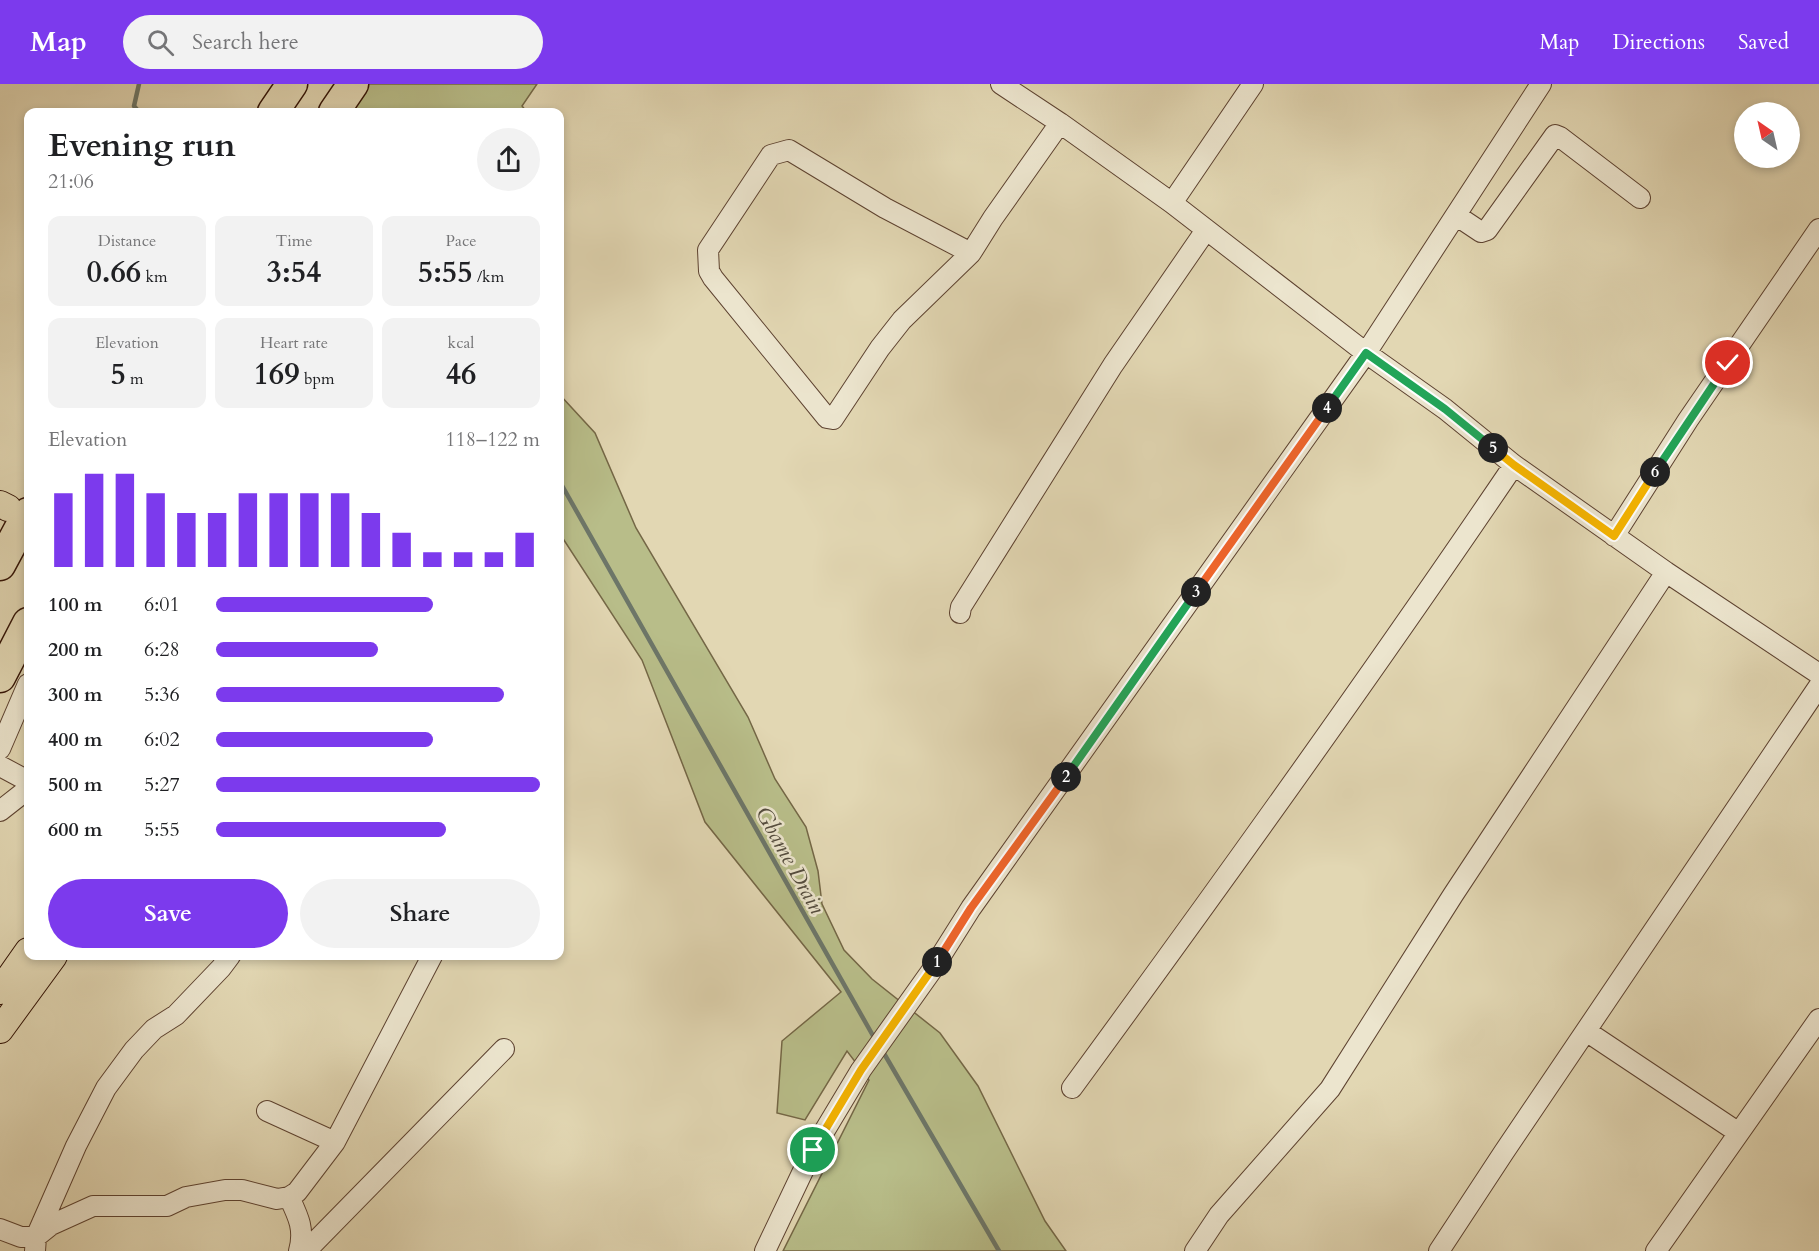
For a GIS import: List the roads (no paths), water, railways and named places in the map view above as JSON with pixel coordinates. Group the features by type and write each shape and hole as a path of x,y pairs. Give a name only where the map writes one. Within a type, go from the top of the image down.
{"highway":[{"path":"276,108 292,84"},
{"path":"337,108 353,84"},
{"path":"0,565 12,508"},
{"path":"21,685 24,658"}],"main road":[{"path":"0,991 24,957"},
{"path":"0,1030 51,960"}],"street":[{"path":"1172,203 1252,84"},
{"path":"765,1251 813,1150 861,1070 932,970 971,908 1366,353 1541,84"},
{"path":"1010,86 1172,203 1366,353 1445,409 1514,465 1666,572 1819,674"},
{"path":"971,253 885,208 789,150 771,154 708,250 709,271 713,278 828,418 833,420 880,348 902,320 971,253 1060,123"},
{"path":"1457,216 1481,232 1487,231 1554,135 1560,137 1640,198"},
{"path":"1614,536 1688,420 1819,229"},
{"path":"960,613 961,607 1101,383 1206,230"},
{"path":"1072,1088 1272,813 1434,584 1514,465"},
{"path":"1195,1251 1219,1215 1330,1089 1453,895 1666,572"},
{"path":"0,749 21,685"},
{"path":"1439,1251 1819,686"},
{"path":"0,766 24,779"},
{"path":"0,811 24,792"},
{"path":"36,1244 76,1146 106,1088 134,1050 154,1029 182,1009 227,960"},
{"path":"36,1244 51,1225 93,1206 167,1206 186,1197 225,1190 242,1190 277,1200 297,1192 335,1142 430,960"},
{"path":"1656,1251 1819,1019"},
{"path":"1586,1031 1739,1132"},
{"path":"306,1251 504,1049"},
{"path":"267,1111 335,1142"},
{"path":"289,1197 301,1221 302,1236 299,1251"},
{"path":"0,1229 36,1244"}],"waterway":[{"name":"Gbame Drain","path":"136,108 134,106 139,84"},
{"name":"Gbame Drain","path":"564,489 876,1041"},
{"name":"Gbame Drain","path":"882,1050 999,1251"}]}
